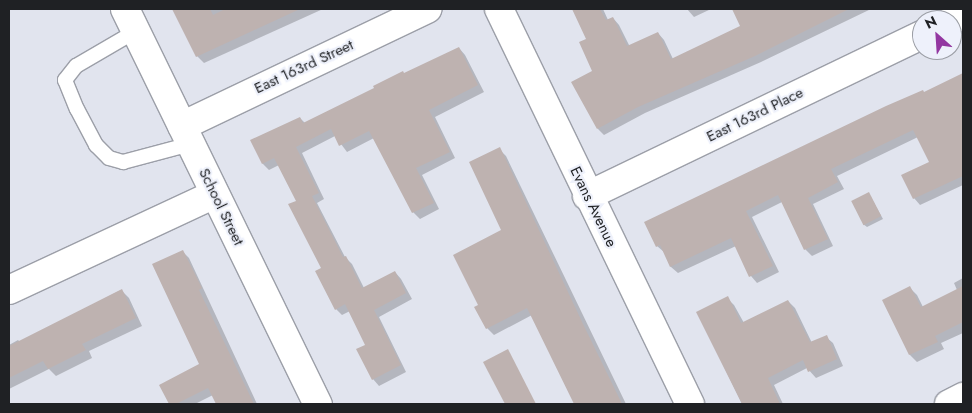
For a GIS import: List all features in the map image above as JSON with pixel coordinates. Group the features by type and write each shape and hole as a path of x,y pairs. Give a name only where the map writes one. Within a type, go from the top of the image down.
{"street":[{"name":"East 163rd Street","path":"186,135 427,9"},
{"name":"Evans Avenue","path":"499,9 587,196 690,404"},
{"name":"School Street","path":"130,20 318,404"},
{"name":"East 163rd Place","path":"587,196 912,39"},
{"path":"9,290 215,194"},
{"path":"949,404 963,397"}],"lane":[{"path":"130,20 76,66 66,80 77,109 96,146 109,158 123,162 186,135"}],"building":[{"path":"172,9 210,9 213,15 225,9 300,9 196,57"},
{"path":"572,9 600,9 606,20 613,17 627,46 658,32 671,59 740,26 732,9 849,9 755,56 638,107 597,129 571,82 592,71 579,42 586,39"},
{"path":"459,47 478,85 429,110 450,152 416,168 434,203 412,213 369,131 339,146 331,129 296,147 319,193 312,196 343,257 346,256 362,288 395,271 406,293 374,310 401,365 372,380 356,349 365,345 345,304 335,310 315,271 321,268 288,204 296,201 274,158 262,164 250,140 300,117 303,123 374,88 373,86 403,71 404,73"},
{"path":"963,73 963,176 913,199 901,175 929,162 913,130 831,169 838,182 808,198 828,239 804,250 778,195 746,211 773,266 749,277 731,238 670,267 660,245 656,247 644,222 886,106 923,90 924,92"},
{"path":"500,147 622,404 574,404 527,308 486,329 474,307 478,305 453,255 501,230 469,162"},
{"path":"869,192 881,216 863,225 851,201"},
{"path":"183,250 202,288 199,290 254,404 216,404 208,388 176,404 169,404 159,385 199,364 152,264"},
{"path":"910,286 921,307 963,286 963,322 935,336 938,342 909,355 882,300"},
{"path":"122,289 136,318 82,344 86,350 48,369 43,361 9,378 9,346"},
{"path":"728,296 741,323 788,300 810,342 827,335 837,359 808,372 803,360 768,378 780,404 742,404 696,312"},
{"path":"508,349 536,404 505,404 483,362"}]}
